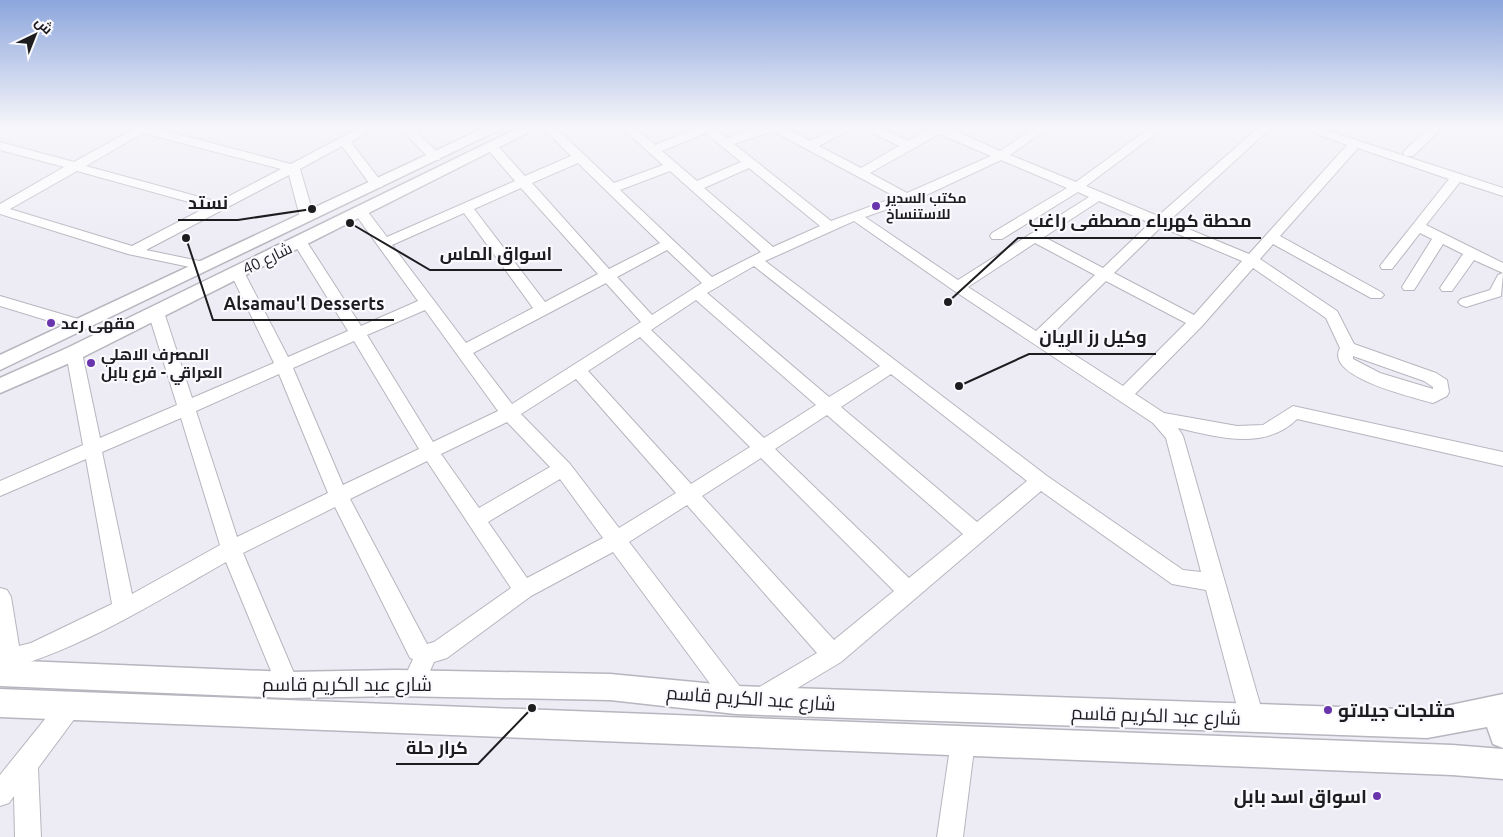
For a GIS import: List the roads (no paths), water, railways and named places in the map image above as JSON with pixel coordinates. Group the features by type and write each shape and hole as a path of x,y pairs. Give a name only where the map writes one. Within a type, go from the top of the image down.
{"main road":[{"name":"شارع 40","path":"0,363 416,166"},
{"name":"شارع 40","path":"0,386 74,353 300,242 360,211 436,166"},
{"name":"شارع عبد الكريم قاسم","path":"3,664 46,676 288,685 413,683 610,687 746,701 1427,724 1503,717"},
{"name":"شارع عبد الكريم قاسم","path":"0,703 1452,760 1503,764"}],"street":[{"path":"75,166 219,206"},
{"path":"0,209 75,166"},
{"path":"285,166 292,168"},
{"path":"133,251 296,166"},
{"path":"363,166 377,184"},
{"path":"513,166 608,276 646,326 762,448 908,591"},
{"path":"383,244 560,166"},
{"path":"586,166 668,244 704,289 828,406 977,534"},
{"path":"610,189 671,166"},
{"path":"671,166 695,187 763,257 892,366 1040,480 1179,578 1212,582"},
{"path":"695,187 743,166"},
{"path":"754,166 830,227"},
{"path":"848,166 907,198"},
{"path":"861,173 873,166"},
{"path":"0,597 3,664 34,652 124,608 231,548 509,413 704,289 763,257 855,216 907,198 978,166"},
{"path":"1024,166 1097,198 1251,260 1332,315 1348,348 1430,377 1441,384 1441,392 1433,397 1358,371 1346,362 1344,355 1348,348"},
{"path":"997,236 1076,188 1106,166"},
{"path":"1037,339 1158,223 1222,166"},
{"path":"1124,395 1196,322 1335,166"},
{"path":"1423,166 1503,192"},
{"path":"1451,166 1503,182"},
{"path":"292,168 307,217"},
{"path":"1387,266 1457,177"},
{"path":"958,287 1033,237 1097,198"},
{"path":"467,208 543,310"},
{"path":"0,209 133,251 204,266"},
{"path":"360,211 509,413 562,469 615,542 746,701 833,655 1040,480"},
{"path":"855,216 958,287 1159,418 1174,436 1212,582 1252,718"},
{"path":"1418,226 1472,252 1503,270"},
{"path":"1409,287 1440,236"},
{"path":"1033,237 1196,322"},
{"path":"1271,237 1376,295"},
{"path":"300,242 430,452 524,590"},
{"path":"463,351 668,244"},
{"path":"1447,288 1472,252"},
{"path":"238,272 284,366 338,495 418,650 427,654 439,651 524,590 615,542 892,366"},
{"path":"1466,302 1496,293 1503,278"},
{"path":"0,300 79,325"},
{"path":"0,489 188,409 428,303"},
{"path":"156,312 231,548 288,685"},
{"path":"74,353 124,608"},
{"path":"577,370 833,655"},
{"path":"1159,418 1237,431 1261,432 1282,422 1294,412 1503,459"},
{"path":"476,519 562,469"},
{"path":"46,676 30,668 30,660 53,642"},
{"path":"413,683 427,654"},
{"path":"0,794 26,764 70,706"},
{"path":"950,837 963,741"},
{"path":"26,764 28,837"}],"place":[{"name":"مكتب السدير للاستنساخ","path":"876,206"},
{"name":"نستد","path":"312,209"},
{"name":"اسواق الماس","path":"350,223"},
{"name":"Alsamau'l Desserts","path":"186,238"},
{"name":"محطة كهرباء مصطفى راغب","path":"948,302"},
{"name":"مقهى رعد","path":"51,323"},
{"name":"المصرف الاهلي العراقي - فرع بابل","path":"91,363"},
{"name":"وكيل رز الريان","path":"959,386"},
{"name":"كرار حلة","path":"532,708"},
{"name":"مثلجات جيلاتو","path":"1328,710"},
{"name":"اسواق اسد بابل","path":"1377,796"}]}
